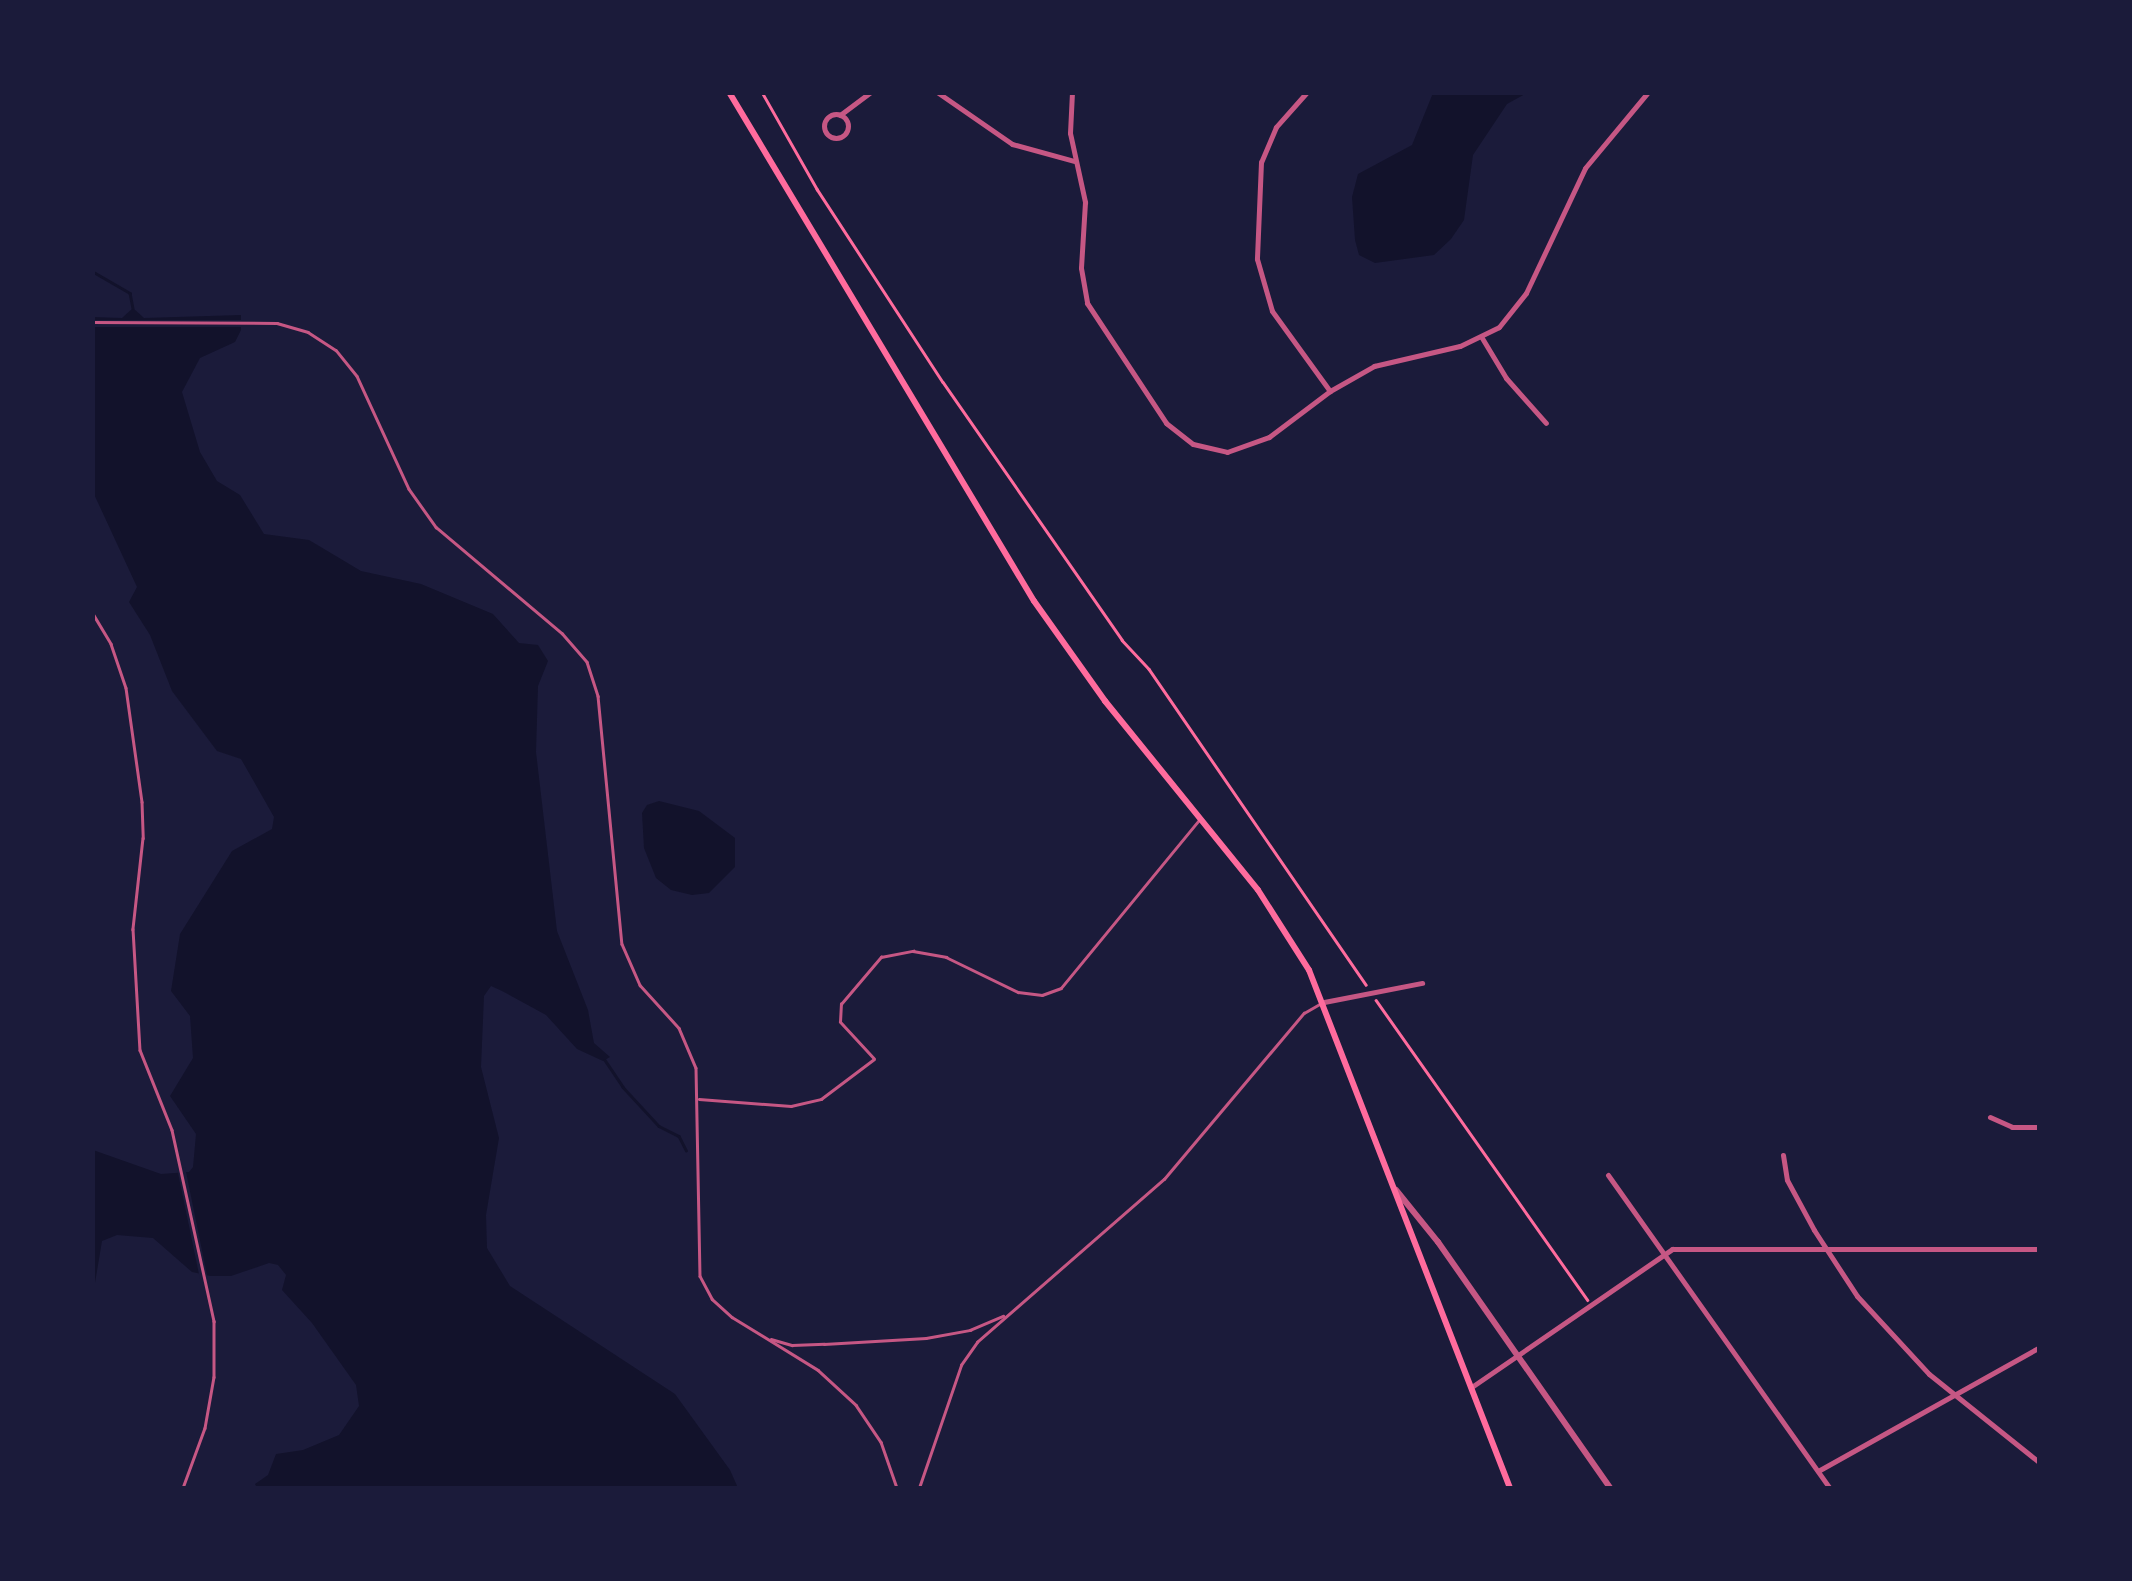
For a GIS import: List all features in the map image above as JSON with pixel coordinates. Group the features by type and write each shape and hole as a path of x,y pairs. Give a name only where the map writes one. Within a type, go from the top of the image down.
{"main road":[{"path":"729,92 1007,558 1065,647 1284,927 1324,1002 1510,1488"}],"street":[{"path":"840,115 846,120 846,132 832,138 826,133 824,122 870,92"},
{"path":"938,92 1012,144 1045,157 1074,161"},
{"path":"1072,92 1074,161 1085,202 1081,268 1087,303 1119,358 1180,436 1213,450 1254,446 1330,391 1374,366 1482,338 1520,304 1586,168 1648,92"},
{"path":"1306,92 1276,128 1261,162 1257,259 1272,311 1330,391"},
{"path":"1482,338 1506,378 1546,423"},
{"path":"1324,1002 1422,983"},
{"path":"1990,1117 2012,1126 2040,1127"},
{"path":"1783,1155 1787,1180 1824,1248 1894,1339 1954,1395 2040,1463"},
{"path":"1608,1175 1830,1488"},
{"path":"1396,1190 1610,1488"},
{"path":"1473,1386 1664,1253 1682,1247 2040,1250"},
{"path":"1818,1471 2040,1346"}],"lane":[{"path":"92,322 290,325 342,355 358,376 409,489 436,527 562,633 587,662 598,696 622,944 640,985 671,1016 690,1046 698,1099 700,1276 718,1306 818,1370 856,1404 881,1442 897,1488"},
{"path":"92,612 111,644 126,688 142,802 133,929 140,1050 172,1130 214,1320 214,1377 198,1454 183,1488"},
{"path":"698,1099 791,1106 822,1098 874,1059 840,1022 841,1004 855,982 881,956 913,951 946,956 1018,992 1042,995 1061,988 1200,818"},
{"path":"919,1488 961,1366 976,1342 1164,1179 1304,1013 1324,1002"},
{"path":"762,1335 792,1344 926,1338 970,1330 1009,1313"}],"path":[{"path":"762,92 810,177 942,382 1122,640 1149,669 1592,1305"}],"shaded area":[{"path":"1433,93 1527,93 1507,104 1473,155 1464,220 1451,239 1434,255 1375,263 1359,255 1355,240 1352,197 1358,174 1412,145"},
{"path":"133,308 144,318 241,315 241,330 235,342 200,358 182,392 200,452 217,481 240,495 264,534 309,540 361,571 421,584 493,614 519,643 538,645 548,661 538,686 536,752 557,931 588,1010 594,1043 610,1057 603,1061 577,1049 546,1015 502,991 491,986 484,996 481,1067 499,1138 486,1215 487,1248 510,1286 675,1394 730,1470 738,1488 257,1488 255,1484 268,1475 276,1454 303,1450 339,1435 359,1406 356,1385 312,1323 282,1290 286,1275 278,1265 269,1263 231,1276 210,1276 192,1272 153,1238 117,1235 102,1241 93,1295 93,1150 161,1174 189,1172 193,1167 196,1134 170,1096 193,1058 190,1016 171,991 180,934 232,851 272,829 274,817 241,759 217,751 172,691 150,635 129,602 137,587 93,492 93,317 122,318"},
{"path":"659,801 699,811 735,838 735,867 709,893 692,895 671,890 656,878 644,848 642,813 647,805"}],"pier":[{"path":"93,320 242,320 242,327 92,327"},
{"path":"185,1167 208,1280 200,1279 177,1168"}],"waterway":[{"path":"92,271 130,293 133,308"},
{"path":"605,1060 623,1087 659,1126 679,1136 686,1150"}]}
